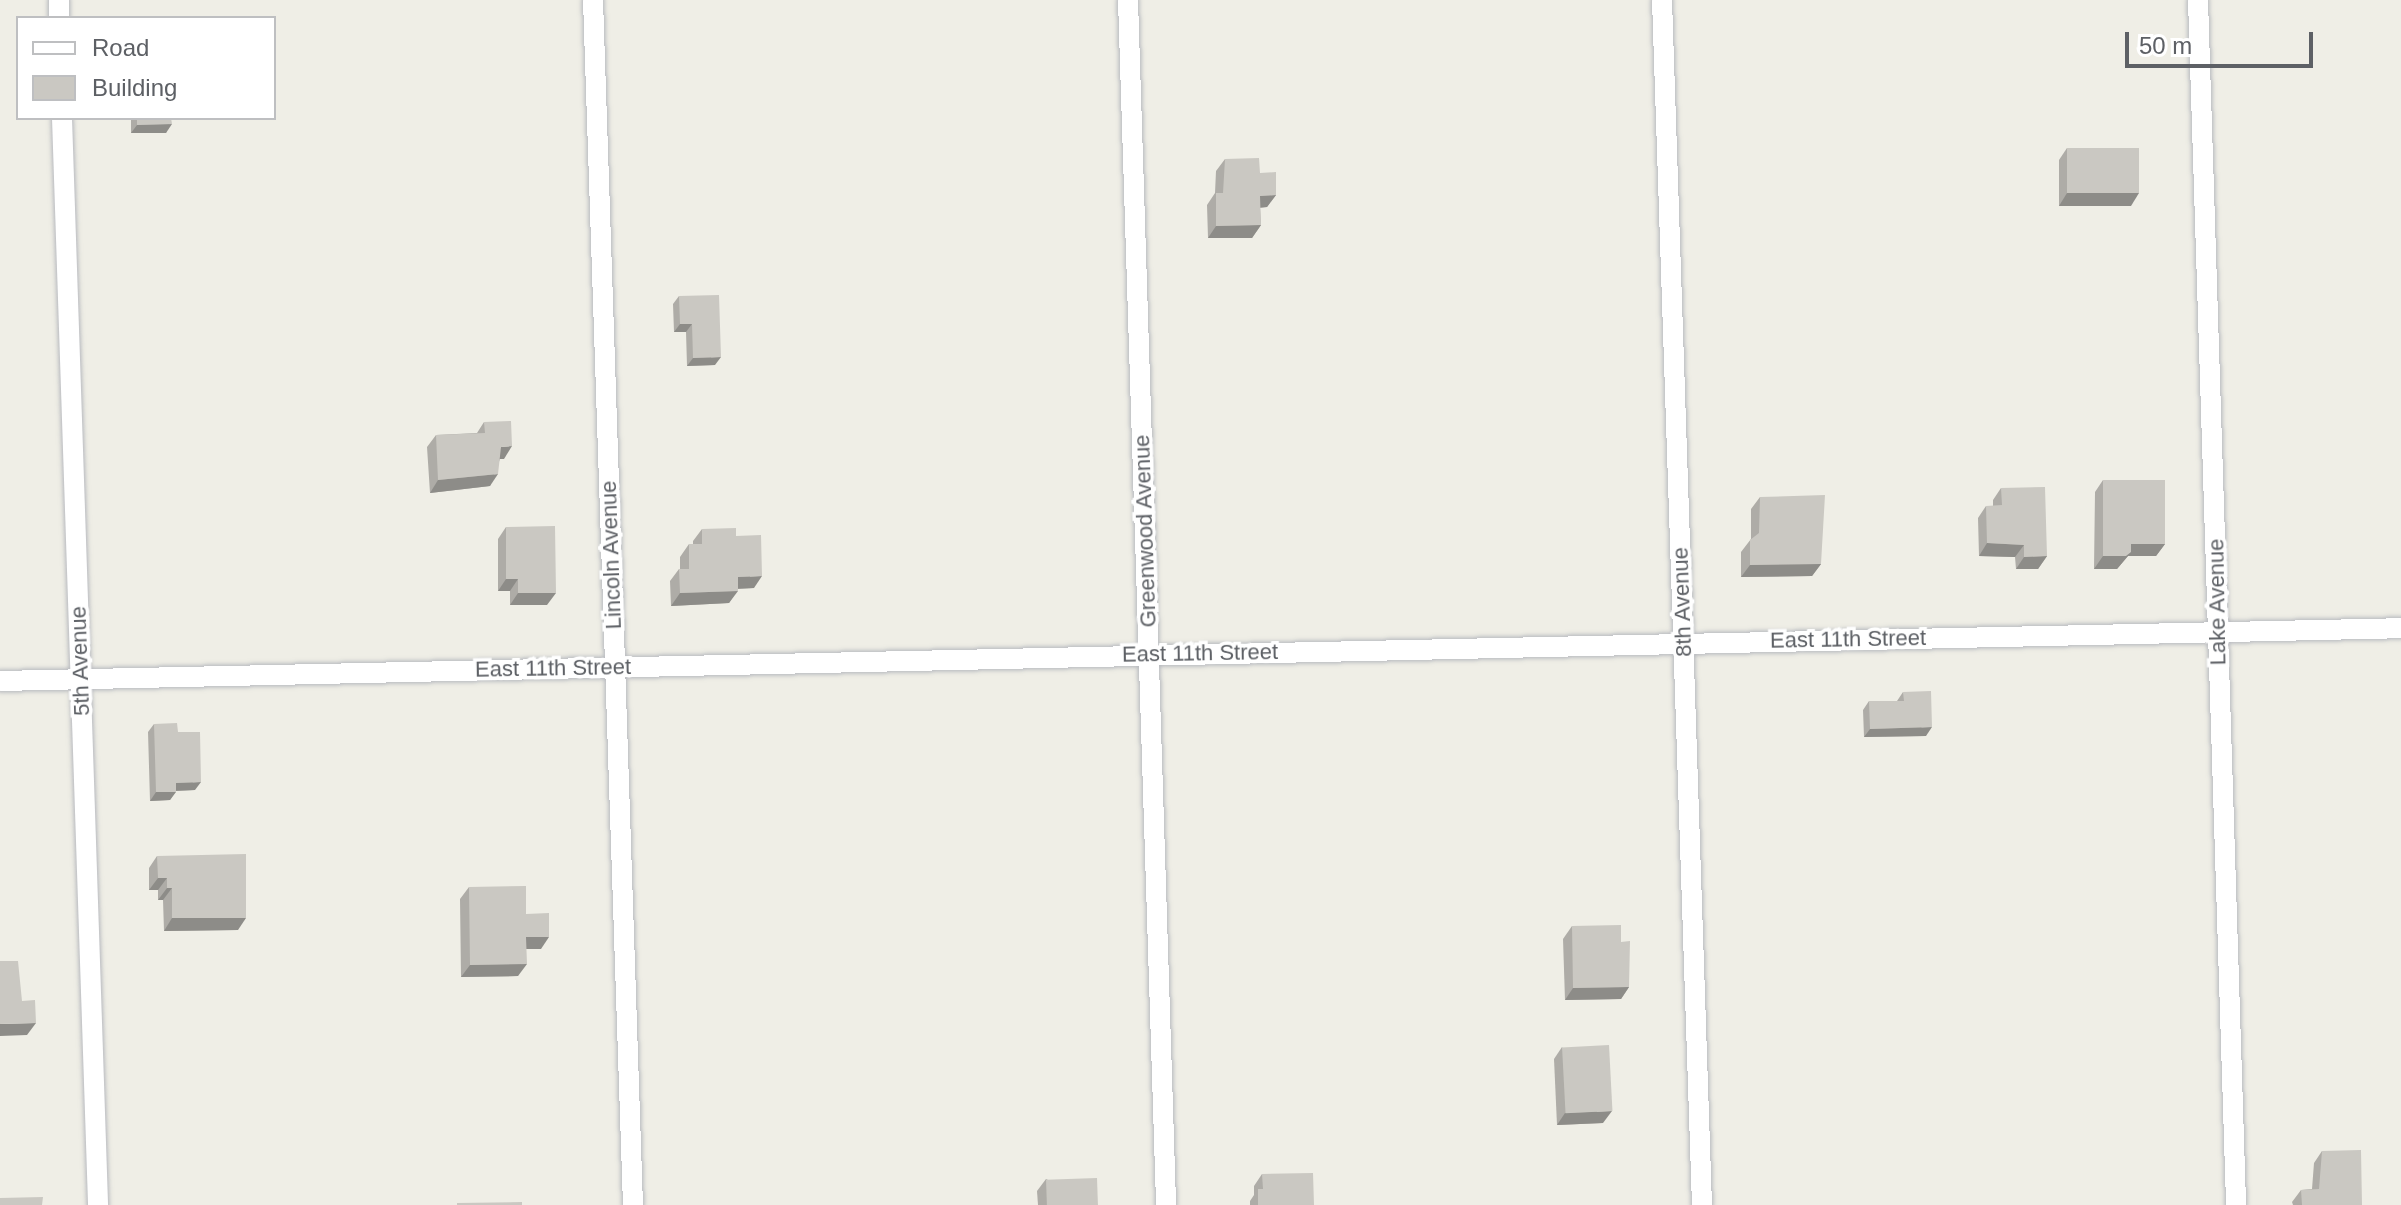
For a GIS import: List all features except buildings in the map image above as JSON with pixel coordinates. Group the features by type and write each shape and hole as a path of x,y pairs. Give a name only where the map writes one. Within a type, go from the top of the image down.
{"street":[{"name":"Lincoln Avenue","path":"593,0 633,1205"},
{"name":"Greenwood Avenue","path":"1128,0 1166,1205"},
{"name":"8th Avenue","path":"1662,0 1702,1205"},
{"name":"Lake Avenue","path":"2198,0 2236,1205"},
{"name":"5th Avenue","path":"62,120 98,1205"},
{"name":"East 11th Street","path":"0,681 2401,628"}]}
